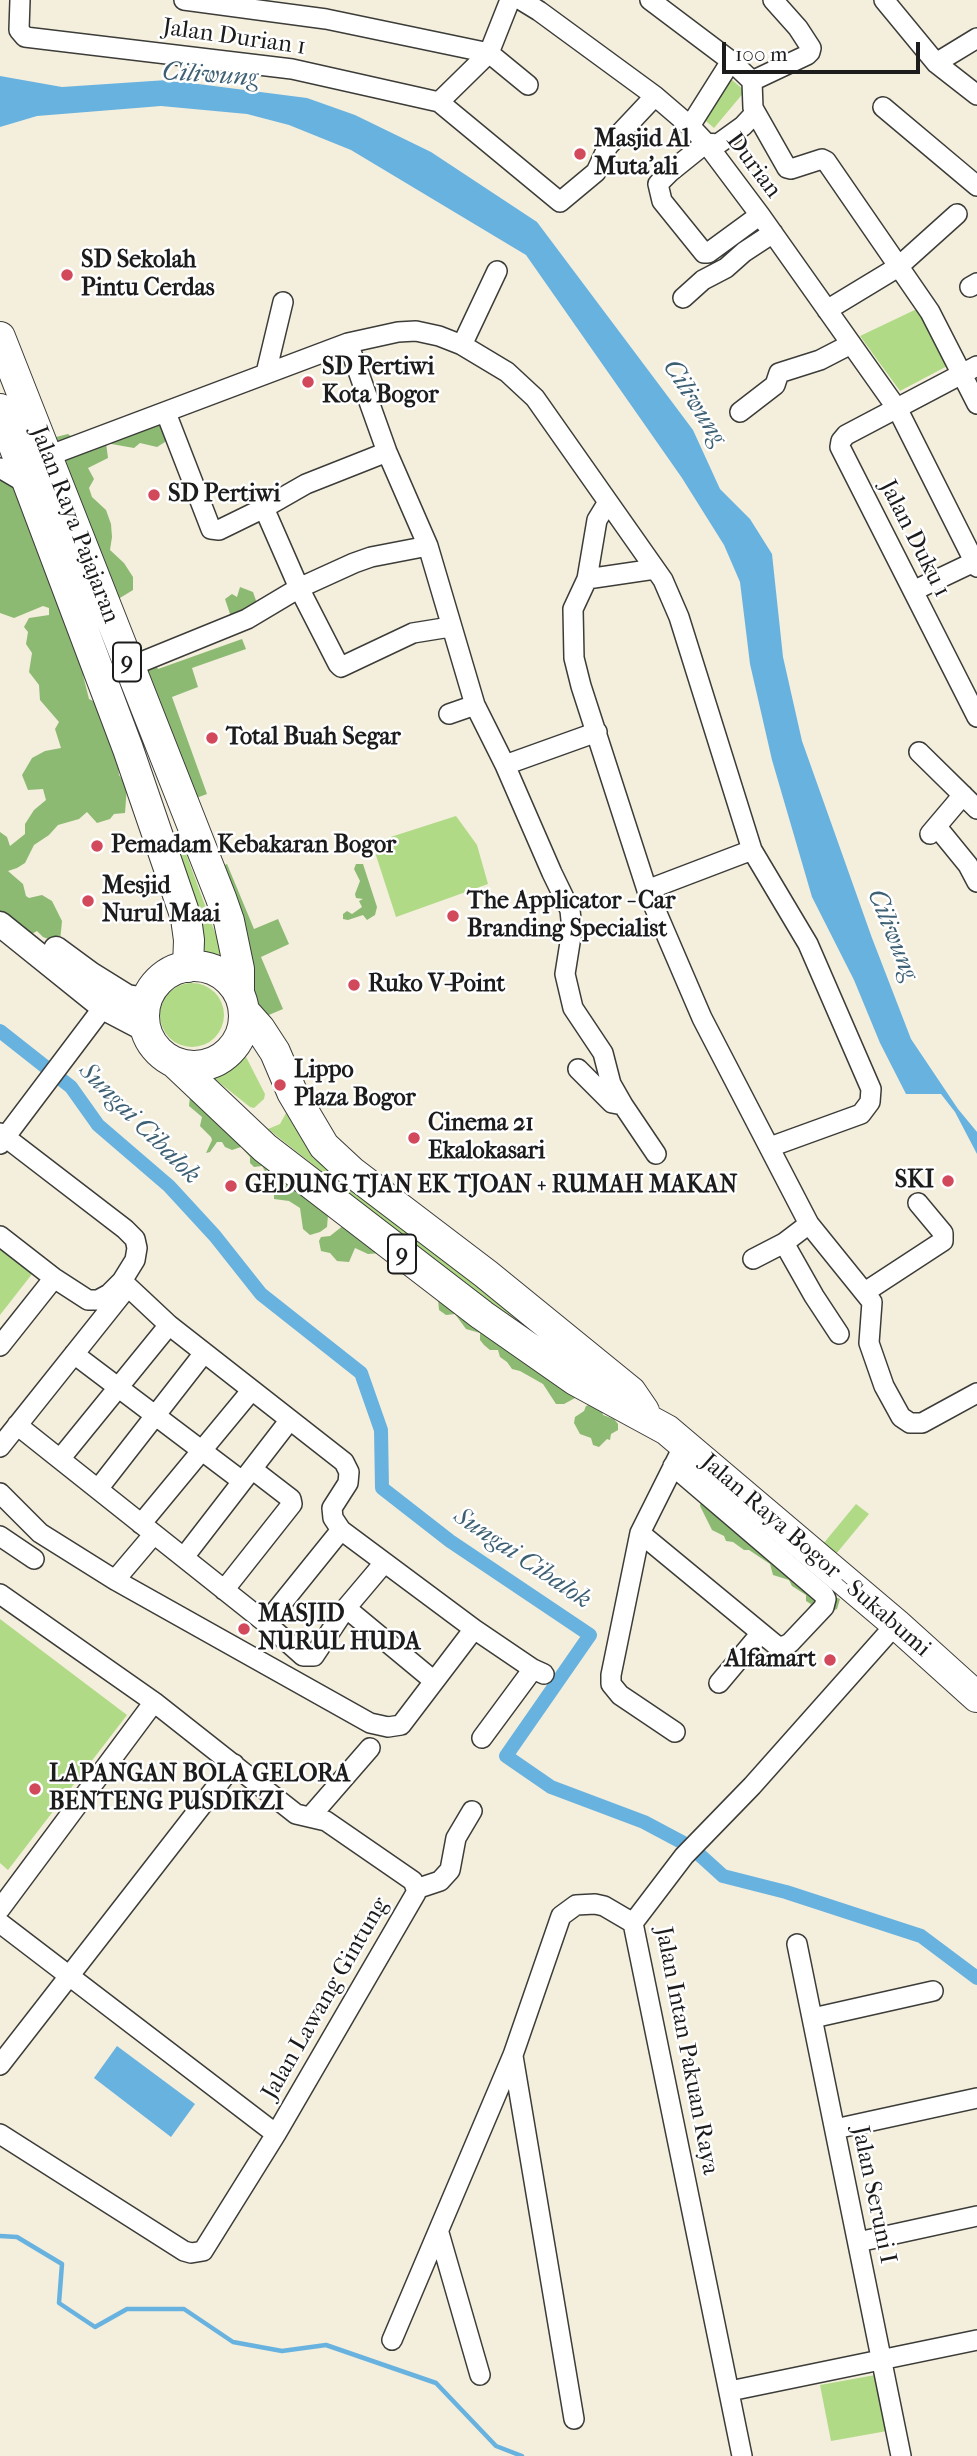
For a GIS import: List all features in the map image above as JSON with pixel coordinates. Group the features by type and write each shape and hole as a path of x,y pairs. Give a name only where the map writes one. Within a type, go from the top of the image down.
{"highway":[{"name":"Jalan Raya Pajajaran","path":"0,337 229,921 242,1000"},
{"name":"Jalan Raya Pajajaran","path":"1,418 29,485 153,819 186,918 189,940 188,967"},
{"path":"153,819 185,808"},
{"path":"145,1029 146,1000 153,986 164,976 188,967"},
{"name":"9","path":"145,1029 151,1043 161,1054 188,1066 203,1065 224,1056 238,1040 243,1026 242,1000 221,974 207,968 188,967"},
{"name":"Jalan Raya Bogor - Sukabumi","path":"242,1000 275,1052 292,1092 324,1146 352,1172 486,1274 624,1398 650,1420 667,1430 679,1455 896,1624 977,1697"},
{"name":"Jalan Raya Bogor - Sukabumi","path":"174,1062 265,1148 482,1315 575,1380 624,1398"}],"main road":[{"path":"0,906 90,974 110,999"},
{"path":"0,924 110,999 145,1029"},
{"path":"110,999 127,997 146,1000"}],"street":[{"name":"Jalan Durian 1","path":"20,0 19,30 25,37 292,69 439,102"},
{"path":"184,0 228,3 326,19 489,53 528,85"},
{"path":"510,0 489,53 439,102 560,202 596,172 608,146 655,96"},
{"name":"Durian","path":"521,0 655,96 706,143 898,410 976,564"},
{"path":"650,0 731,61 752,81 751,104 788,168 826,160 969,369 977,404"},
{"path":"752,81 807,55 811,50 791,17 774,0"},
{"path":"894,4 936,63 977,95"},
{"path":"936,63 977,38"},
{"path":"690,126 731,61"},
{"path":"883,107 977,187"},
{"path":"755,113 743,127 718,144 706,143 659,181 660,197 705,254 760,215"},
{"path":"827,310 898,267 957,214"},
{"path":"682,298 703,280 726,268 773,233"},
{"path":"463,345 497,271"},
{"path":"266,373 283,302"},
{"path":"48,456 266,373 378,334 416,331 463,345 507,372 535,397 663,580 679,617 752,850 808,944 871,1089 872,1097 861,1114 770,1147"},
{"path":"348,343 387,452 428,546 475,705 570,910 572,930 565,974 573,1008 603,1053 611,1084 656,1154"},
{"path":"740,412 775,384 779,373 820,359 851,344"},
{"path":"898,410 969,369"},
{"name":"Jalan Duku 1","path":"898,410 846,435 841,440 840,447 977,717"},
{"path":"166,413 211,529 219,530 315,480 387,452"},
{"path":"0,468 29,485"},
{"path":"608,502 597,520 587,579 573,609 574,657 647,890 702,1018 808,1224 872,1302 869,1343 884,1386 901,1417 910,1423 922,1423 977,1394"},
{"path":"264,508 299,588 341,667 413,633 450,627"},
{"path":"129,667 247,619 299,588 371,557 428,546"},
{"path":"913,592 976,564"},
{"path":"587,579 655,569"},
{"path":"449,714 475,705"},
{"path":"505,765 597,732"},
{"path":"919,752 970,802 933,831 968,865 977,882"},
{"path":"647,890 752,850"},
{"path":"0,1447 74,1354 125,1284 135,1260 135,1239 125,1229 2,1138 110,999"},
{"path":"578,1069 612,1103 623,1105"},
{"path":"865,1292 943,1241 943,1233 918,1203"},
{"path":"753,1259 783,1243 808,1224"},
{"path":"0,1236 54,1279 88,1300 98,1300 125,1284"},
{"path":"783,1243 839,1334"},
{"path":"0,1346 54,1279"},
{"path":"125,1284 169,1325 344,1462 349,1472 348,1483 332,1508 333,1518 341,1530 474,1629 538,1671 482,1738"},
{"path":"60,1459 169,1325"},
{"path":"98,1489 204,1353"},
{"path":"74,1354 202,1451 291,1499 292,1504 224,1590"},
{"path":"116,1580 202,1451 251,1391"},
{"path":"184,1557 289,1421"},
{"path":"17,1425 266,1623 303,1656 314,1656 346,1608 384,1563"},
{"path":"640,1533 777,1646 787,1645 824,1608 826,1599 679,1455 640,1533 611,1675 611,1684 620,1695 676,1732"},
{"path":"0,1493 40,1533 116,1580 370,1723 388,1727 401,1726 474,1629"},
{"path":"266,1623 341,1530"},
{"path":"0,1536 34,1559"},
{"name":"Jalan Lawang Gintung","path":"0,1594 154,1702 296,1814 321,1819 337,1828 413,1881 416,1889 276,2134 203,2251 191,2253 0,2134"},
{"path":"346,1608 434,1681"},
{"name":"Jalan Intan Pakuan Raya","path":"742,2456 633,1923 684,1856 752,1786 896,1624"},
{"path":"719,1683 761,1633"},
{"path":"0,1909 154,1702"},
{"path":"310,1816 370,1748"},
{"path":"0,2065 234,1764"},
{"name":"Jalan Lawang Gintung","path":"416,1889 440,1881 450,1870 456,1838 472,1811"},
{"path":"392,2340 513,2055 561,1916 576,1905 595,1903 633,1923"},
{"name":"Jalan Lawang Gintung","path":"0,1923 276,2134"},
{"name":"Jalan Seruni I","path":"797,1944 901,2456"},
{"path":"813,2018 933,1990"},
{"path":"513,2055 575,2420"},
{"path":"835,2129 977,2098"},
{"path":"858,2242 977,2216"},
{"path":"439,2234 480,2375"},
{"path":"730,2391 977,2340"}],"green space":[{"path":"731,79 745,91 714,128 700,116"},
{"path":"921,307 953,363 900,391 860,336"},
{"path":"163,421 167,429 165,442 157,447 140,443 134,448 106,443 108,458 88,468 94,479 89,488 92,497 106,510 111,524 110,550 124,563 133,577 133,590 115,601 123,680 111,688 83,675 89,699 99,704 117,754 119,775 127,786 125,813 114,814 110,819 97,823 87,812 79,819 58,825 34,845 25,863 8,871 23,884 26,896 29,898 42,895 52,901 62,921 60,941 43,937 37,931 30,935 0,929 0,832 7,837 10,846 25,834 25,824 34,810 46,800 43,789 28,790 22,775 32,758 45,751 61,748 55,729 59,722 40,700 39,685 29,672 32,653 26,644 28,632 24,627 29,618 49,615 49,608 43,606 14,618 0,613 0,475 50,448 56,437 68,434 76,440"},
{"path":"240,587 253,592 260,612 231,617 225,599 232,594 237,597"},
{"path":"242,639 246,649 192,668 198,687 172,697 207,794 180,804 131,671 155,663 158,669"},
{"path":"456,816 477,845 488,884 396,917 372,843"},
{"path":"178,849 185,851 228,968 201,963"},
{"path":"227,864 254,929 278,919 289,944 261,957 283,1009 264,1017 203,874"},
{"path":"356,864 363,864 377,907 375,915 367,920 363,915 343,919 343,914 347,911 352,914 362,907 359,901 363,899 356,898 355,894 360,881 354,869"},
{"path":"192,983 210,989 218,997 224,1015 218,1033 210,1041 192,1047 174,1041 166,1033 160,1015 166,997 174,989"},
{"path":"244,1053 265,1094 264,1099 254,1108 211,1076 231,1068"},
{"path":"190,1097 283,1173 276,1176 268,1174 268,1170 265,1171 262,1166 254,1167 241,1147 232,1150 222,1142 217,1142 210,1152 206,1153 212,1140 200,1126 202,1117 189,1106"},
{"path":"286,1113 312,1157 566,1355 561,1361 268,1129 280,1124"},
{"path":"293,1184 328,1215 327,1227 310,1235 303,1229 300,1208 289,1201 274,1199 274,1189"},
{"path":"344,1225 382,1253 368,1254 355,1248 349,1262 337,1261 330,1253 321,1251 321,1237 330,1236"},
{"path":"0,1249 32,1274 0,1315"},
{"path":"438,1299 576,1386 575,1398 564,1404 556,1404 543,1384 512,1369 500,1357 498,1350 490,1350 484,1345 480,1340 480,1333 466,1329 455,1314 446,1315 439,1310"},
{"path":"594,1403 601,1407 603,1415 614,1419 618,1424 618,1430 611,1434 610,1440 607,1439 599,1447 593,1445 591,1438 580,1434 574,1423 575,1417 584,1411 586,1406"},
{"path":"702,1496 829,1594 840,1599 837,1609 800,1623 811,1604 806,1601 806,1595 792,1586 789,1580 773,1575 770,1564 749,1550 726,1541 724,1536 712,1530 700,1506"},
{"path":"856,1504 869,1514 836,1554 823,1544"},
{"name":"LAPANGAN BOLA GELORA BENTENG PUSDIKZI","path":"0,1619 127,1715 8,1870 0,1863"},
{"path":"875,2375 887,2431 831,2441 820,2385"}],"water":[{"path":"0,76 62,87 167,80 307,98 355,115 431,152 537,222 693,430 720,489 750,519 772,554 783,657 802,741 911,1039 958,1109 977,1132 977,1154 955,1112 941,1094 906,1094 880,1043 854,980 812,897 772,760 750,664 740,582 724,545 682,478 526,255 351,150 289,125 247,114 161,106 37,116 0,127"},
{"path":"117,2046 195,2104 171,2137 94,2078"}],"waterway":[{"name":"Sungai Cibalok","path":"0,1031 71,1087 98,1125 169,1186 215,1236 261,1294 361,1373 381,1430 382,1488 450,1541 590,1635 506,1756 551,1787 644,1822 691,1847 723,1876 786,1892 921,1936 977,1978"},
{"path":"0,2236 17,2237 62,2264 59,2303 95,2327 127,2309 184,2309 233,2342 282,2351 326,2345 436,2383 496,2446 522,2456"}],"place":[{"name":"Masjid Al Muta'ali","path":"580,154"},
{"name":"SD Sekolah Pintu Cerdas","path":"67,275"},
{"name":"SD Pertiwi Kota Bogor","path":"308,382"},
{"name":"SD Pertiwi","path":"154,495"},
{"name":"Total Buah Segar","path":"212,738"},
{"name":"Pemadam Kebakaran Bogor","path":"97,846"},
{"name":"Mesjid Nurul Maai","path":"88,901"},
{"name":"The Applicator - Car Branding Specialist","path":"453,916"},
{"name":"Ruko V-Point","path":"354,985"},
{"name":"Lippo Plaza Bogor","path":"280,1085"},
{"name":"Cinema 21 Ekalokasari","path":"414,1138"},
{"name":"SKI","path":"948,1181"},
{"name":"GEDUNG TJAN EK TJOAN + RUMAH MAKAN","path":"231,1186"},
{"name":"MASJID NURUL HUDA","path":"244,1629"},
{"name":"Alfamart","path":"830,1660"},
{"name":"LAPANGAN BOLA GELORA BENTENG PUSDIKZI","path":"35,1789"}],"water label":[{"name":"Ciliwung","path":"210,76"},
{"name":"Ciliwung","path":"694,403"},
{"name":"Ciliwung","path":"892,935"}]}
